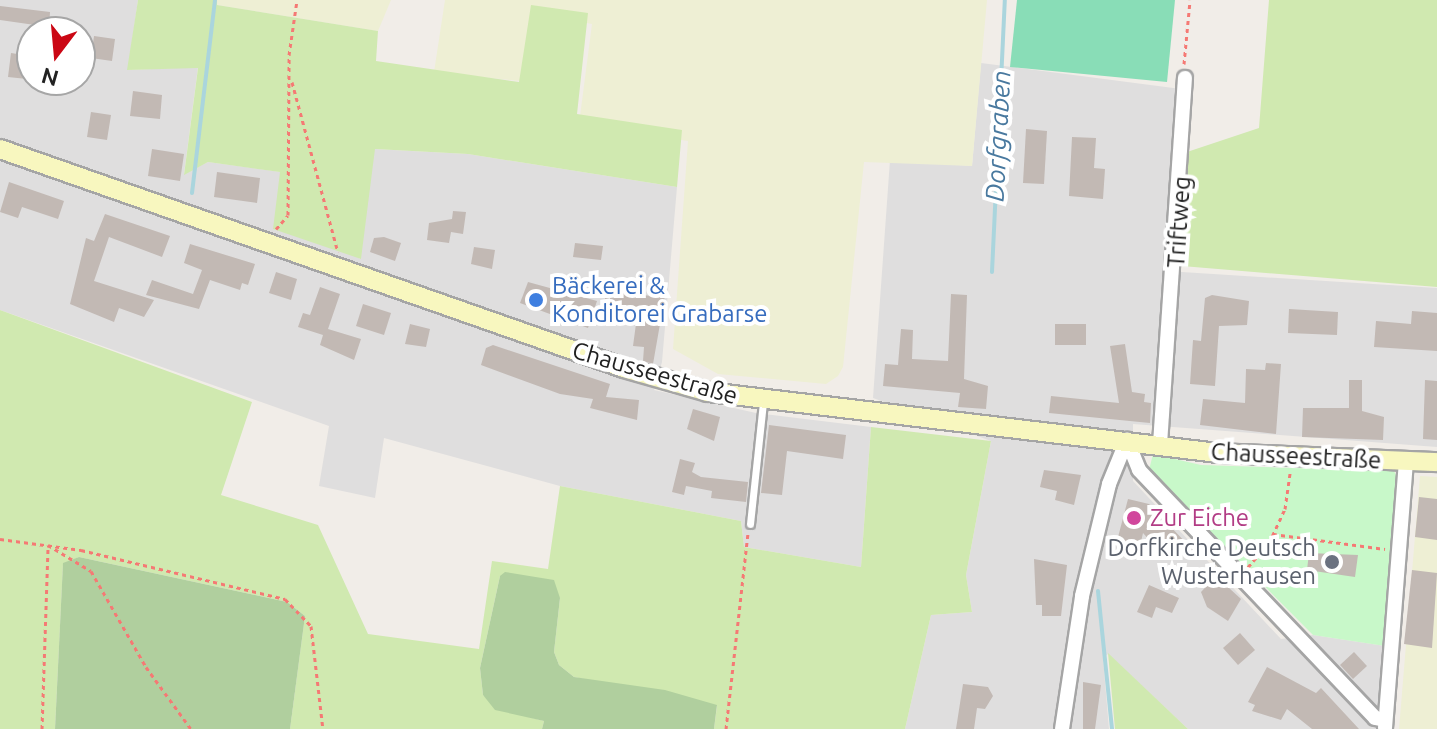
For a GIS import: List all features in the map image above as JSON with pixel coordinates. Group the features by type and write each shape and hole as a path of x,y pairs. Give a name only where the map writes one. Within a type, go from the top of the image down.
{"main road":[{"name":"Chausseestraße","path":"0,149 624,368 763,402 1226,453 1437,462"}],"street":[{"name":"Triftweg","path":"1160,444 1185,78"},
{"path":"1127,440 1139,470 1385,725"},
{"path":"1062,729 1082,596 1109,484 1127,440"},
{"path":"1385,725 1406,461"}],"lane":[{"path":"750,524 763,402"}],"path":[{"path":"268,230 278,229 288,215 290,74 297,0"},
{"path":"1185,78 1190,0"},
{"path":"290,74 339,256"},
{"path":"1239,575 1273,534 1289,495 1290,473"},
{"path":"726,729 750,524"},
{"path":"1273,534 1400,551"},
{"path":"0,539 48,545 285,599 297,606 311,626 321,728"},
{"path":"42,729 48,545"},
{"path":"48,545 91,571 146,667 191,729"}],"shaded area":[{"path":"0,0 138,0 128,70 198,67 184,174 208,162 281,172 360,259 374,149 468,154 677,187 662,362 654,390 756,413 871,427 861,567 744,547 741,521 560,486 384,438 375,498 319,486 329,426 0,310"},
{"path":"981,63 1181,89 1166,271 1437,288 1437,447 1133,424 1133,481 1281,639 1313,635 1385,646 1377,729 1188,729 1108,654 1103,658 1109,729 905,729 931,615 972,612 966,575 991,441 873,398 890,160 972,166"}],"green space":[{"path":"138,0 217,0 217,5 378,31 376,61 519,82 531,5 588,13 577,114 682,130 677,187 468,154 375,149 361,259 273,229 280,172 208,162 184,175 198,68 127,70"},
{"path":"217,0 391,0 378,31 217,5"},
{"path":"445,0 987,0 972,166 864,162 843,367 838,376 826,384 718,374 673,349 688,141 579,124 592,24 554,17 529,82 434,72"},
{"path":"1017,0 1175,0 1167,82 1010,67"},
{"path":"1269,0 1437,0 1437,287 1182,266 1187,152 1259,128"},
{"path":"0,310 252,402 221,495 318,525 368,634 479,649 492,561 548,569 560,486 741,521 744,547 861,567 871,427 991,441 966,575 972,612 931,615 905,729 714,729 717,706 574,677 559,665 554,652 560,598 500,576 480,668 483,695 502,710 544,721 542,729 290,729 305,616 287,602 79,557 63,564 55,729 0,729"},
{"path":"1153,454 1201,465 1394,471 1398,479 1385,646 1313,635 1149,470"},
{"path":"1420,476 1437,477 1437,729 1399,729"},
{"path":"79,557 287,602 305,616 290,729 55,729 63,563"},
{"path":"505,572 554,580 560,598 554,652 559,665 574,677 665,690 717,705 714,729 542,729 544,721 495,710 483,695 480,668 500,576"},
{"path":"1108,653 1188,729 1115,729"}],"building":[{"path":"0,6 50,12 50,16 16,16 16,22 0,20"},
{"path":"96,36 115,39 112,61 96,59"},
{"path":"11,53 16,54 16,78 8,77"},
{"path":"133,91 162,95 160,119 130,116"},
{"path":"91,112 111,115 107,140 87,137"},
{"path":"1026,129 1047,131 1044,184 1023,183"},
{"path":"1072,137 1096,138 1094,168 1105,169 1103,199 1069,196"},
{"path":"152,149 184,154 180,181 148,176"},
{"path":"217,172 260,178 257,203 214,197"},
{"path":"9,182 64,201 58,219 22,207 18,218 0,212"},
{"path":"453,211 466,212 463,234 451,232 449,243 427,240 429,223 452,219"},
{"path":"105,214 170,236 162,257 109,237 94,281 154,300 144,317 119,308 114,322 70,304 86,238 94,241"},
{"path":"384,237 401,243 395,261 370,252 374,238"},
{"path":"575,243 603,246 601,260 573,257"},
{"path":"190,244 255,264 248,285 242,283 240,290 210,280 199,309 146,295 152,280 193,294 202,270 184,263"},
{"path":"474,247 495,250 492,269 471,264"},
{"path":"276,272 297,279 291,300 269,293"},
{"path":"528,282 597,301 588,328 520,303"},
{"path":"655,283 667,284 653,364 643,361 644,347 633,346 638,309 604,305 606,292 653,296"},
{"path":"320,287 340,294 328,329 361,339 354,360 320,345 323,335 298,327 303,313 310,315"},
{"path":"951,294 967,295 964,379 988,386 986,409 958,407 960,393 883,386 885,364 898,365 901,329 913,330 912,359 948,361"},
{"path":"1212,295 1249,301 1247,325 1219,326 1215,386 1190,384 1193,340 1201,341 1205,298"},
{"path":"363,304 391,313 384,335 356,326"},
{"path":"1289,309 1338,312 1337,335 1288,333"},
{"path":"1412,311 1437,313 1437,351 1374,347 1376,321 1411,324"},
{"path":"410,324 430,329 426,347 405,344"},
{"path":"1055,324 1086,324 1086,345 1055,345"},
{"path":"1125,344 1132,392 1145,394 1144,402 1151,403 1150,423 1049,413 1051,396 1119,403 1110,346"},
{"path":"493,345 610,384 606,397 639,400 637,420 590,408 593,399 560,394 481,365 486,348"},
{"path":"1266,363 1281,364 1276,434 1200,425 1203,399 1245,403 1246,369 1265,370"},
{"path":"1349,380 1362,380 1362,411 1384,417 1383,440 1302,437 1303,408 1349,408"},
{"path":"1425,380 1437,381 1437,440 1423,439"},
{"path":"693,409 720,417 714,441 687,429"},
{"path":"769,425 846,435 843,459 787,451 782,495 761,493"},
{"path":"680,459 695,463 692,472 701,477 748,482 746,502 711,498 712,491 686,486 684,495 672,492"},
{"path":"1044,470 1081,475 1074,505 1055,500 1057,491 1040,487"},
{"path":"1419,497 1437,499 1437,540 1415,537"},
{"path":"1128,499 1149,504 1188,545 1186,552 1176,558 1162,554 1143,533 1140,546 1117,541"},
{"name":"Dorfkirche Deutsch Wusterhausen","path":"1309,553 1358,555 1355,577 1307,570"},
{"path":"1034,559 1067,565 1061,616 1042,616 1042,605 1036,605"},
{"path":"1412,570 1437,573 1432,648 1404,644"},
{"path":"1216,576 1241,599 1228,621 1207,607 1201,592"},
{"path":"1149,585 1179,598 1172,613 1156,607 1152,618 1137,612"},
{"path":"1240,633 1255,650 1238,665 1223,648"},
{"path":"1354,652 1367,666 1353,679 1340,665"},
{"path":"1267,667 1316,693 1321,688 1359,729 1312,729 1287,709 1281,720 1252,711 1255,705 1248,702"},
{"path":"1083,682 1101,685 1095,729 1083,729"},
{"path":"963,684 988,687 993,696 985,709 977,708 974,729 956,729"}],"waterway":[{"path":"192,193 215,0"},
{"name":"Dorfgraben","path":"992,272 1005,0"},
{"name":"Dorfgraben","path":"1098,591 1112,729"}],"place":[{"name":"Bäckerei & Konditorei Grabarse","path":"536,300"},
{"name":"Zur Eiche","path":"1134,518"},
{"name":"Dorfkirche Deutsch Wusterhausen","path":"1332,562"}]}
